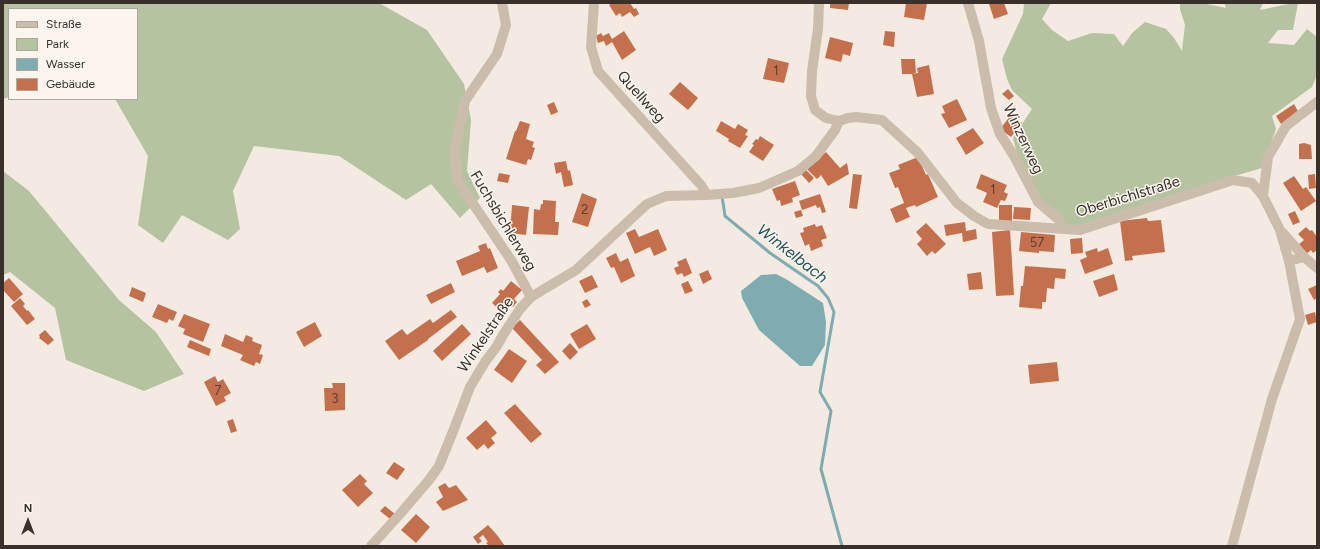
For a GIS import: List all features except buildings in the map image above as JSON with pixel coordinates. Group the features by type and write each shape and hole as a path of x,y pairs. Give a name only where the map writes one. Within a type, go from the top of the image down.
{"street":[{"name":"Fuchsbichlerweg","path":"502,3 506,25 497,54 465,101 455,150 457,180 511,260 531,297"},
{"name":"Quellweg","path":"594,3 591,47 598,71 701,185 706,195"},
{"path":"706,195 733,193 759,188 798,171 816,156 835,130 839,121 826,118 815,110 811,96 812,71 818,29 819,3"},
{"name":"Winzerweg","path":"968,3 979,41 991,108 1000,134 1014,156 1030,190 1038,202 1059,220 1064,229"},
{"path":"1263,196 1268,157 1286,126 1317,102"},
{"name":"Oberbichlstraße","path":"839,121 856,117 882,120 918,153 958,203 974,216 988,224 1080,230 1233,180 1252,183 1263,196 1280,230 1289,261 1300,320 1272,399 1232,546"},
{"name":"Winkelstraße","path":"371,546 429,480 439,466 470,387 507,328 520,309 531,297 576,270 647,204 666,196 706,195"},
{"path":"1280,230 1304,257 1317,268"},
{"path":"1289,261 1304,257"}],"green space":[{"path":"3,3 379,3 427,30 464,84 471,120 467,171 480,198 460,218 431,184 406,200 339,156 254,146 233,191 240,229 228,240 182,215 163,243 138,225 148,156 116,100 138,100 138,8 8,8 8,97 3,99"},
{"path":"1024,3 1051,3 1042,19 1052,30 1068,41 1092,33 1114,34 1123,46 1132,33 1145,22 1166,29 1182,51 1185,25 1180,9 1180,3 1202,3 1226,8 1224,3 1263,3 1260,10 1298,3 1293,30 1278,30 1268,43 1294,45 1307,29 1317,37 1317,75 1312,87 1272,116 1276,129 1262,168 1073,228 1062,229 1033,200 1018,158 1013,138 1032,109 1012,90 1007,79 1002,59 1023,14"},
{"path":"3,171 29,191 119,300 156,332 184,374 144,391 66,360 55,308 10,272 3,275"}],"water":[{"path":"776,274 823,303 826,322 825,345 812,366 800,366 759,330 742,298 741,291 761,275"}],"waterway":[{"name":"Winkelbach","path":"722,196 725,216 770,253 818,286 828,298 834,312 820,392 831,411 821,469 842,546"}]}
